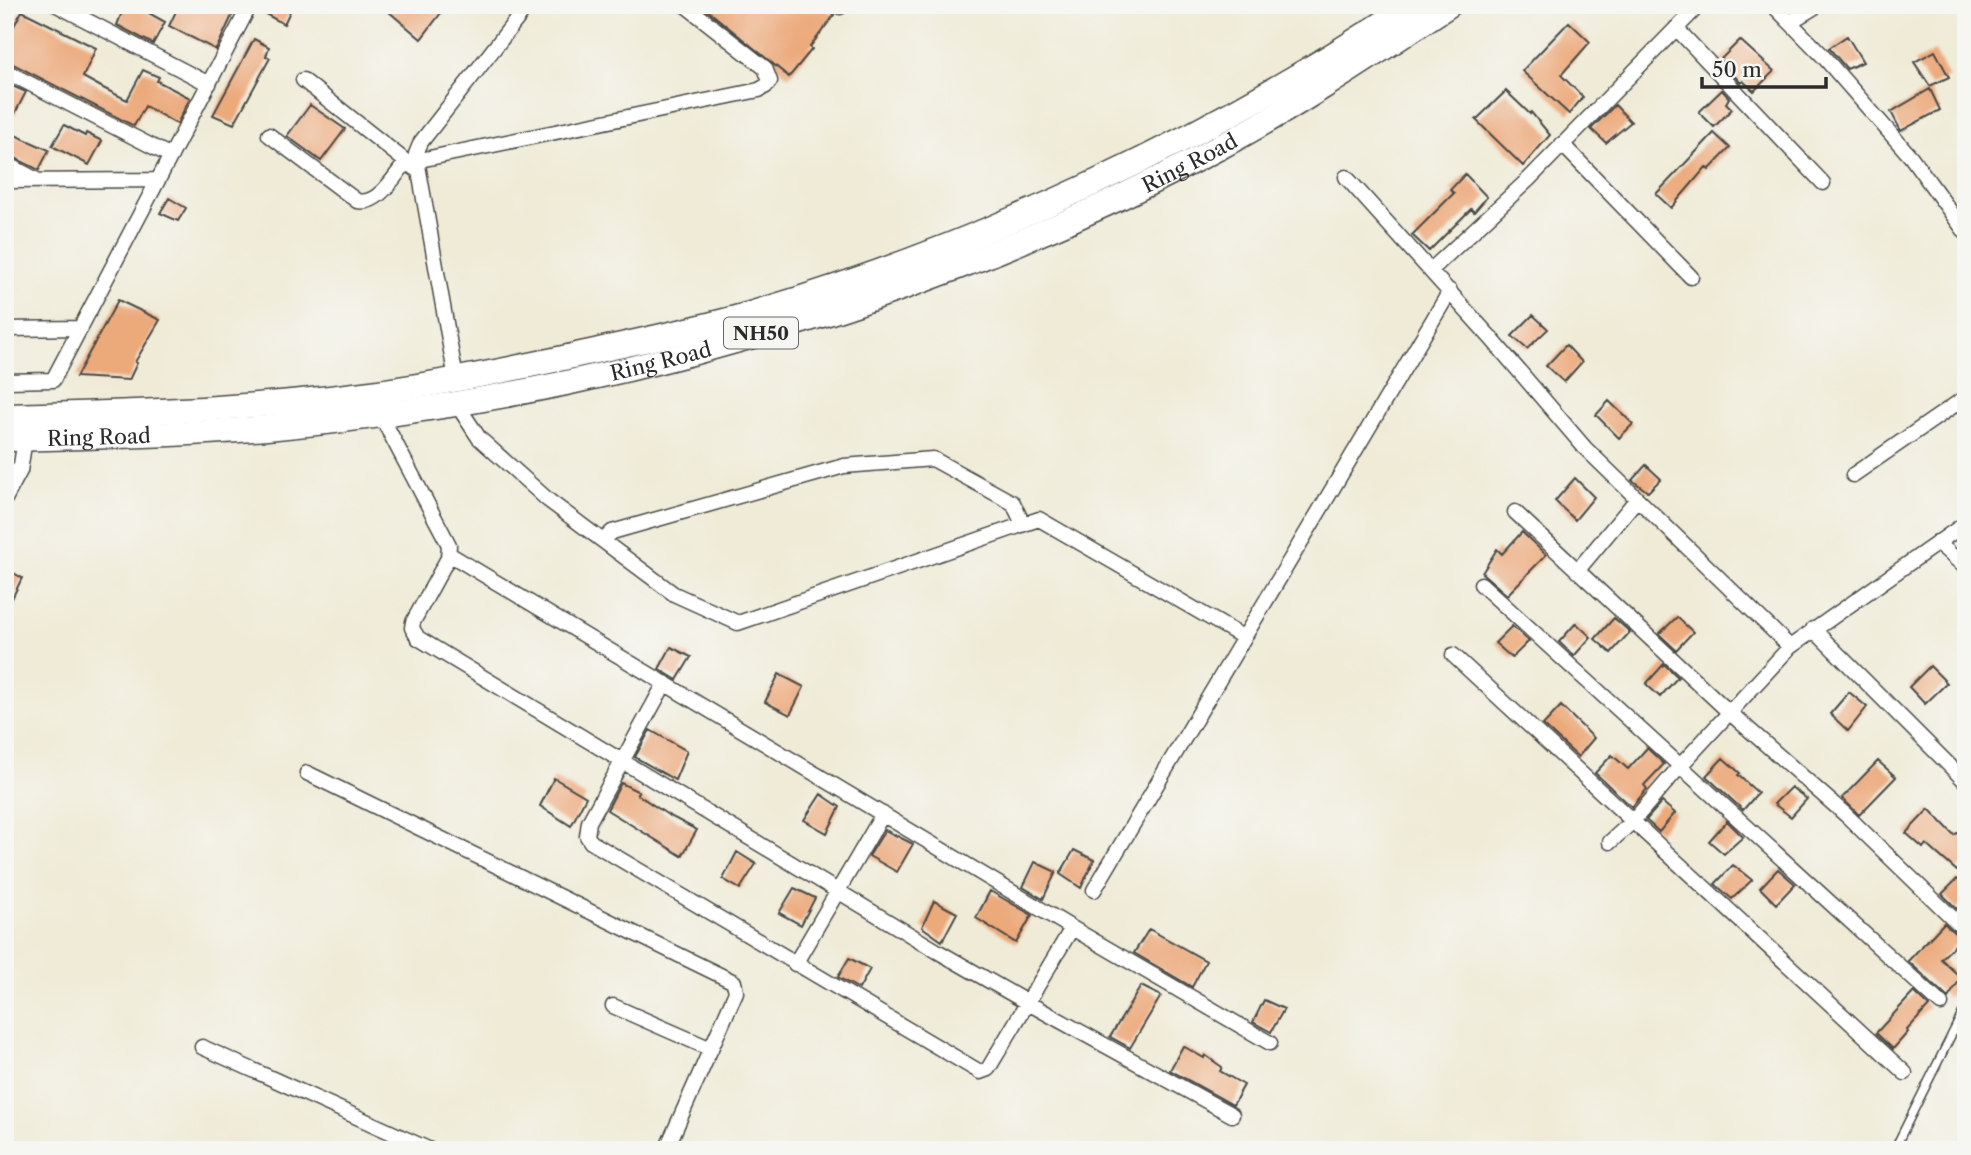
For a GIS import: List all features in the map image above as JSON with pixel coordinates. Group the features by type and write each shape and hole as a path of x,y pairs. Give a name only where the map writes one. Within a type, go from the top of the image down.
{"highway":[{"name":"Ring Road","path":"15,439 198,433 380,414 624,345 749,314 958,241 1160,152 1290,79 1411,5"},
{"name":"Ring Road","path":"5,416 210,409 356,395 456,391 589,378 788,326 981,257 1116,199 1221,147 1329,84 1449,5"}],"street":[{"path":"57,5 77,10 209,84"},
{"path":"528,5 421,142 413,165 456,391 479,438 548,499 674,594 738,623 1039,519 1243,637"},
{"path":"270,135 357,201 365,203 375,199 413,165 759,90 766,86 770,81 765,68 685,5"},
{"path":"1431,270 1562,144 1699,5"},
{"path":"1773,5 1822,55 1911,157 1966,233"},
{"path":"1790,22 1818,5"},
{"path":"5,380 54,380 209,84 244,7"},
{"path":"1676,28 1822,183"},
{"path":"5,71 171,156"},
{"path":"303,80 413,165"},
{"path":"1562,144 1691,277"},
{"path":"5,163 39,181"},
{"path":"1346,177 1450,291 1585,448 1790,647"},
{"path":"5,181 158,180"},
{"path":"1094,890 1450,291"},
{"path":"5,329 81,328"},
{"path":"1853,475 1966,397"},
{"path":"380,414 448,540 449,554 413,622 414,634 418,638 1028,1003 1232,1115"},
{"path":"5,499 13,472 15,439"},
{"path":"603,541 612,532 844,466 933,459 1013,503 1023,524"},
{"path":"1577,571 1637,499"},
{"path":"1515,512 1729,712 1846,815 1966,930"},
{"path":"1610,842 1633,821 1790,647 1966,523"},
{"path":"1937,542 1966,568"},
{"path":"449,554 1072,928 1270,1043"},
{"path":"1481,584 1941,1004"},
{"path":"1813,629 1966,782"},
{"path":"1453,655 1905,1073"},
{"path":"666,683 589,822 587,836 591,842 980,1072 988,1069 1072,928"},
{"path":"307,774 734,982 736,992 666,1150"},
{"path":"795,964 883,814"},
{"path":"613,1006 711,1049"},
{"path":"202,1047 430,1150"}],"lane":[{"path":"1894,1150 1966,1006"}],"building":[{"path":"125,5 149,5 145,11 165,22 153,44 117,25"},
{"path":"179,5 237,5 216,50 169,26"},
{"path":"260,5 293,5 284,24 258,10"},
{"path":"381,5 447,5 421,39"},
{"path":"701,5 822,5 834,15 810,47 812,49 789,77"},
{"path":"22,11 96,48 83,77 103,88 127,100 143,70 159,77 157,81 190,98 177,124 145,106 134,126 5,60 5,33 9,35"},
{"path":"1569,22 1590,42 1561,75 1583,97 1569,114 1522,71"},
{"path":"1847,36 1863,62 1847,69 1829,48"},
{"path":"254,39 269,47 266,56 270,58 234,124 213,115"},
{"path":"1740,40 1774,71 1754,91 1743,81 1741,83 1720,60"},
{"path":"1935,51 1949,77 1930,86 1914,62"},
{"path":"10,85 26,92 6,131 49,150 39,170 5,153 5,94"},
{"path":"1930,89 1940,110 1901,131 1891,112"},
{"path":"1722,90 1729,98 1726,103 1732,109 1714,127 1699,112"},
{"path":"1506,91 1530,114 1531,112 1550,135 1523,166 1476,120"},
{"path":"310,105 345,129 321,161 287,136"},
{"path":"1615,105 1631,122 1606,143 1591,129"},
{"path":"64,125 102,141 89,165 52,146"},
{"path":"1714,133 1730,148 1709,170 1706,167 1671,208 1656,194"},
{"path":"1465,174 1487,197 1474,212 1471,209 1429,251 1412,235 1454,193 1450,190"},
{"path":"169,198 186,208 178,221 160,213"},
{"path":"118,300 160,320 135,362 137,363 129,380 76,377"},
{"path":"1533,315 1548,329 1527,349 1512,336"},
{"path":"1566,345 1582,362 1564,382 1546,366"},
{"path":"1609,401 1633,424 1619,438 1596,415"},
{"path":"1646,465 1661,479 1648,492 1632,480"},
{"path":"1575,478 1594,497 1575,520 1555,501"},
{"path":"1522,532 1546,555 1507,595 1482,573 1497,549 1502,554"},
{"path":"5,568 22,578 5,613"},
{"path":"1677,617 1693,632 1676,650 1659,634"},
{"path":"1614,618 1630,632 1611,653 1595,639"},
{"path":"1576,623 1591,637 1574,656 1559,642"},
{"path":"1512,626 1529,641 1512,658 1495,643"},
{"path":"671,647 691,657 677,680 659,669"},
{"path":"1664,664 1678,677 1660,697 1646,684"},
{"path":"1930,666 1947,683 1925,704 1909,687"},
{"path":"779,674 804,687 790,715 765,702"},
{"path":"1849,692 1867,707 1848,731 1830,714"},
{"path":"1561,706 1594,738 1578,757 1543,725"},
{"path":"650,730 687,751 675,780 635,757"},
{"path":"1647,748 1664,764 1644,785 1647,789 1632,807 1595,773 1612,755 1628,769"},
{"path":"1723,758 1758,793 1743,810 1706,776"},
{"path":"1878,761 1896,777 1859,815 1842,798"},
{"path":"554,778 586,797 571,826 540,806"},
{"path":"621,783 639,792 637,794 668,815 697,830 682,856 607,810"},
{"path":"1791,787 1807,799 1791,817 1774,804"},
{"path":"821,794 840,807 827,833 804,820"},
{"path":"1662,802 1675,813 1659,832 1646,820"},
{"path":"1929,809 1954,835 1957,833 1966,841 1966,861 1957,871 1926,844 1923,848 1906,833"},
{"path":"1727,821 1743,837 1724,854 1709,841"},
{"path":"885,830 913,844 897,872 869,856"},
{"path":"1074,850 1094,860 1081,888 1060,874"},
{"path":"737,852 756,864 740,889 723,879"},
{"path":"1035,862 1056,872 1043,899 1023,887"},
{"path":"1733,865 1752,880 1732,899 1715,884"},
{"path":"1778,869 1795,884 1776,904 1760,888"},
{"path":"1957,879 1966,886 1966,900 1957,909 1942,894"},
{"path":"794,888 815,898 801,925 779,913"},
{"path":"990,891 1032,915 1016,943 976,918"},
{"path":"934,901 957,913 942,941 922,927"},
{"path":"1944,923 1961,939 1941,959 1961,978 1948,998 1908,961"},
{"path":"1149,929 1206,961 1192,987 1134,953"},
{"path":"849,958 870,969 859,989 838,977"},
{"path":"1141,986 1161,996 1130,1048 1110,1037"},
{"path":"1914,992 1929,1006 1893,1049 1876,1033"},
{"path":"1264,1000 1284,1009 1271,1032 1253,1022"},
{"path":"1183,1046 1204,1058 1205,1055 1222,1067 1220,1071 1244,1085 1233,1105 1170,1070"}]}
